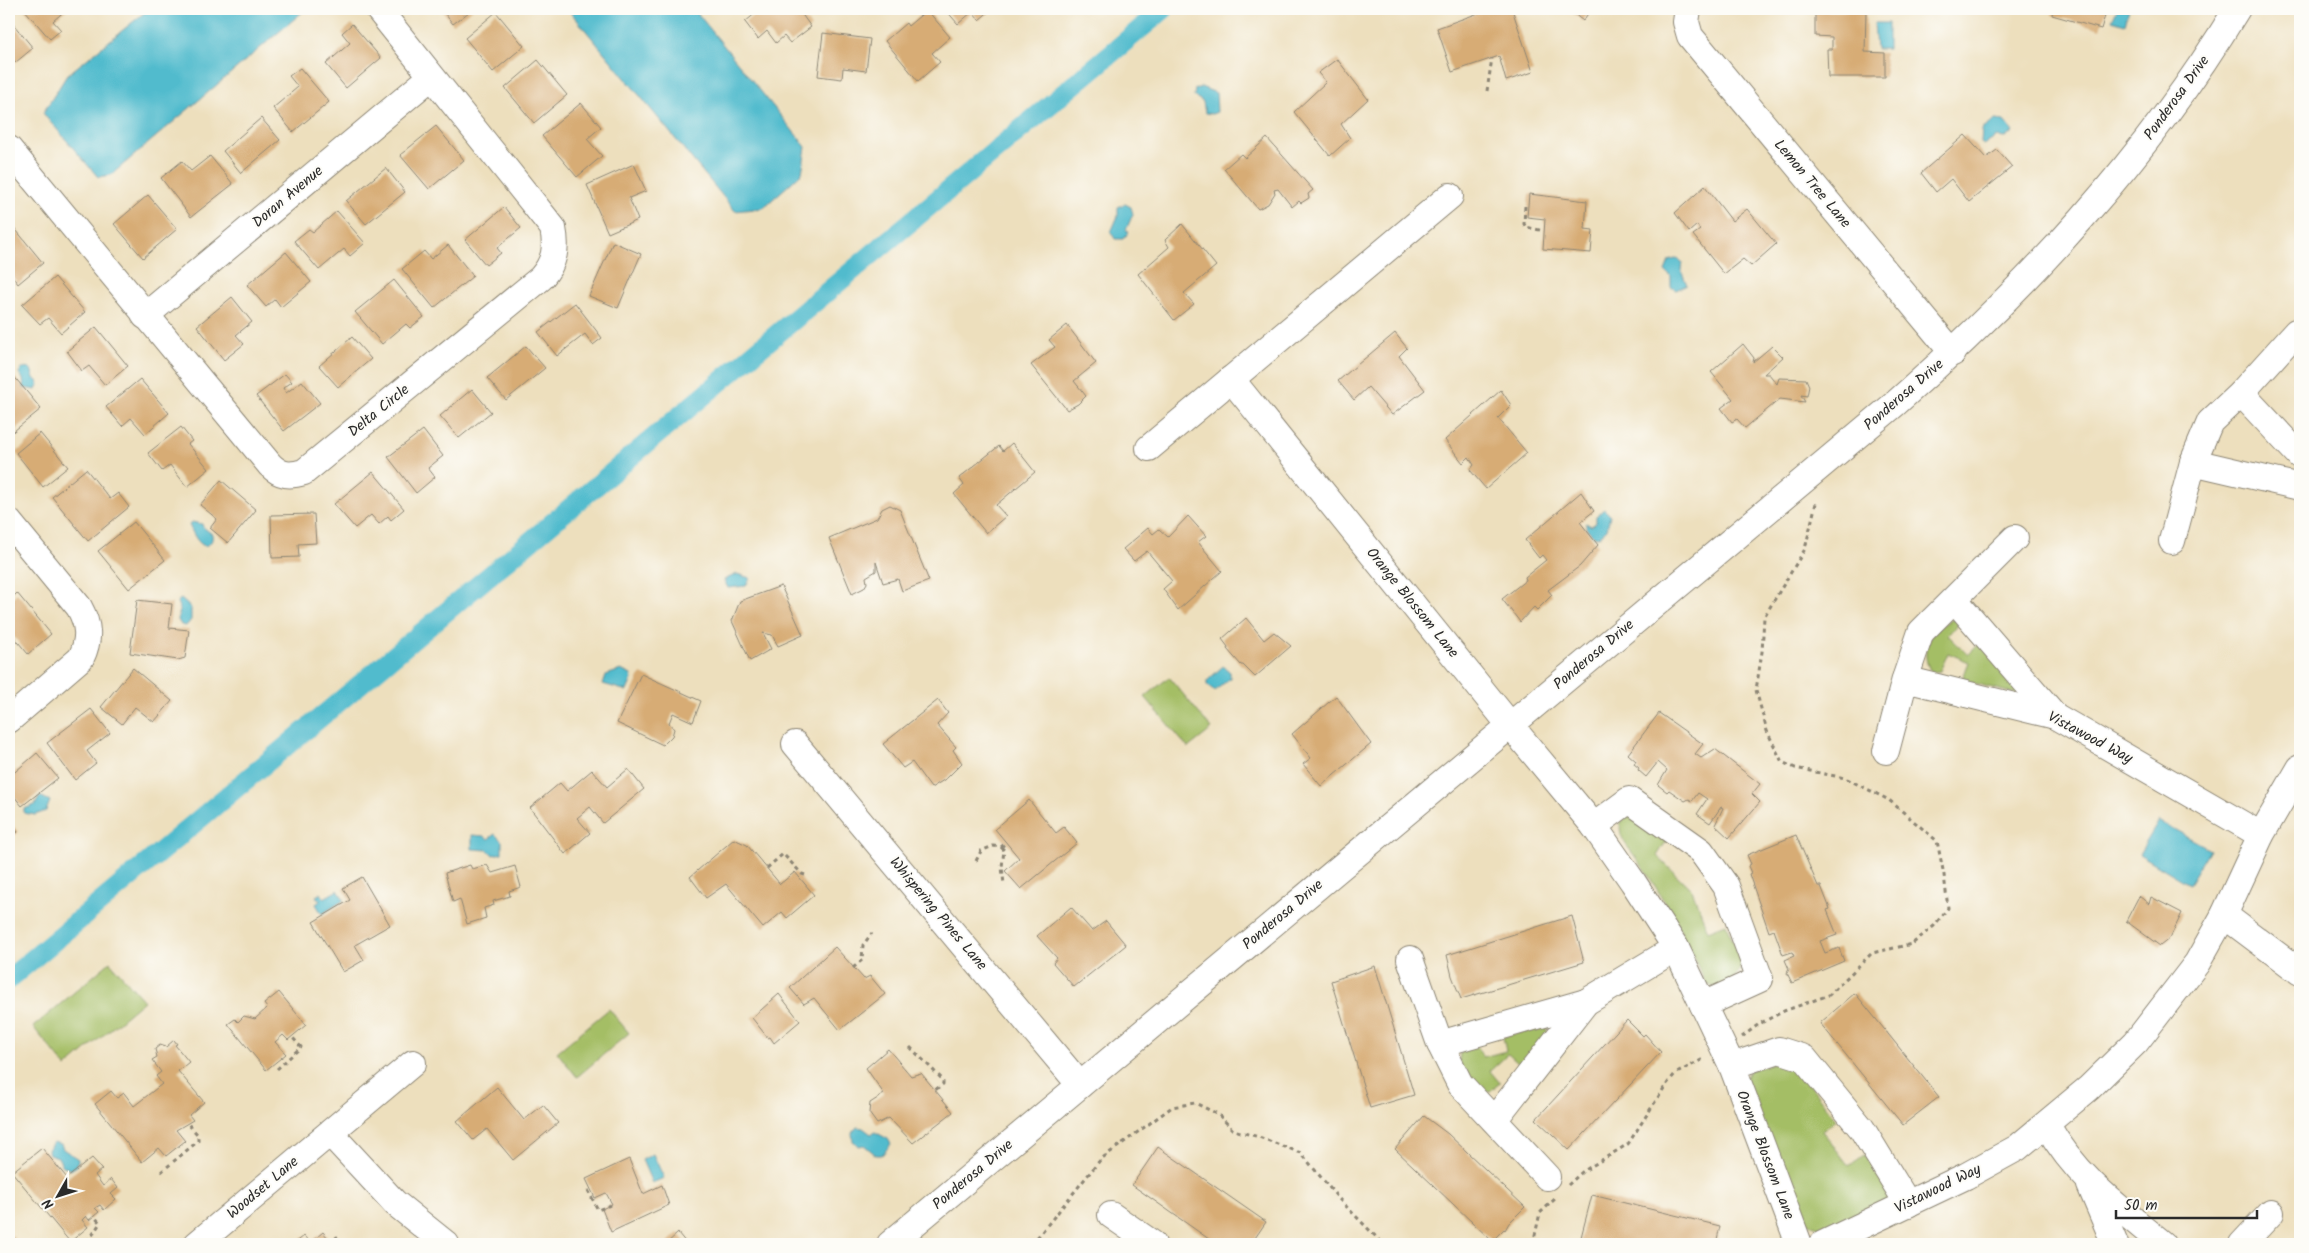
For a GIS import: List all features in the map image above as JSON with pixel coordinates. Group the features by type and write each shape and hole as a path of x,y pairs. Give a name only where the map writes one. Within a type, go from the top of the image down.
{"street":[{"name":"Delta Circle","path":"9,149 270,465 279,473 291,476 304,472 541,278 550,268 555,255 556,242 553,228 378,9"},
{"name":"Lemon Tree Lane","path":"1688,9 1686,22 1690,36 1952,353"},
{"name":"Ponderosa Drive","path":"890,1244 1952,353 2014,294 2072,231 2127,166 2178,98 2237,9"},
{"name":"Doran Avenue","path":"145,316 431,77"},
{"path":"1149,448 1450,196"},
{"path":"2172,541 2193,462 2210,422 2241,393 2296,332"},
{"name":"Orange Blossom Lane","path":"1232,379 1510,725 1594,826 1676,948 1703,1005 1734,1054 1799,1244"},
{"path":"2241,393 2300,456"},
{"path":"2193,462 2300,487"},
{"path":"9,522 79,607 86,619 88,637 81,658 9,720"},
{"path":"1886,751 1905,679 1921,632 2015,538"},
{"path":"1954,600 2055,716"},
{"name":"Vistawood Way","path":"1905,679 2055,716 2261,835"},
{"name":"Whispering Pines Lane","path":"795,744 1080,1085"},
{"name":"Vistawood Way","path":"1823,1244 1966,1176 2017,1148 2047,1125 2136,1042 2197,963 2224,915 2261,835 2300,768"},
{"path":"1594,826 1629,800 1701,851 1726,886 1760,979 1703,1005"},
{"path":"2224,915 2300,972"},
{"path":"1440,1044 1586,1002 1676,948"},
{"path":"1410,959 1440,1044 1460,1084 1558,1185"},
{"path":"1494,1120 1586,1002"},
{"path":"1734,1054 1779,1050 1804,1058 1862,1129 1908,1204"},
{"name":"Woodset Lane","path":"197,1244 413,1064"},
{"path":"2047,1125 2058,1144 2089,1182 2163,1244"},
{"path":"330,1133 395,1203 446,1244"},
{"path":"2089,1182 2114,1244"},
{"path":"2242,1244 2271,1213"},
{"path":"1111,1215 1153,1244"}],"path":[{"path":"1487,91 1492,58"},
{"path":"1524,206 1524,224 1526,227 1544,230"},
{"path":"1734,1054 1759,1024 1784,1011 1829,995 1872,953 1912,944 1934,926 1948,908 1944,875 1936,840 1889,800 1845,778 1795,768 1782,762 1767,731 1756,690 1764,617 1805,549 1816,503"},
{"path":"976,861 981,851 993,846 1001,847 1006,843"},
{"path":"1001,847 1004,850 1004,884"},
{"path":"767,868 784,854 802,874 808,876"},
{"path":"853,968 862,960 863,945 872,933"},
{"path":"276,1069 301,1047 292,1037"},
{"path":"910,1047 943,1080 943,1084 935,1090"},
{"path":"1534,1244 1540,1213 1558,1185 1628,1144 1666,1084 1676,1074 1707,1057"},
{"path":"1032,1244 1101,1159 1172,1107 1195,1103 1218,1114 1233,1130 1260,1137 1301,1153 1338,1198 1383,1244"},
{"path":"161,1172 198,1141 198,1135 188,1124"},
{"path":"588,1190 598,1210 610,1205"},
{"path":"88,1242 100,1223 94,1216"},
{"path":"336,1236 340,1244"}],"green space":[{"path":"1954,619 1960,621 1948,635 1968,655 1981,642 2023,696 1962,680 1969,662 1948,653 1940,671 1931,672 1926,656 1929,640 1933,633"},
{"path":"1169,677 1212,729 1188,748 1145,697"},
{"path":"1628,816 1635,818 1667,840 1657,856 1692,890 1708,931 1726,924 1739,954 1740,962 1740,969 1728,982 1716,988 1706,984 1666,904 1622,837 1621,822"},
{"path":"110,962 144,1001 66,1067 33,1027"},
{"path":"609,1009 629,1033 577,1077 557,1052"},
{"path":"1545,1026 1548,1034 1519,1064 1508,1054 1490,1071 1500,1083 1490,1091 1478,1091 1459,1062 1460,1053 1468,1046 1475,1044 1483,1057 1506,1051 1503,1037"},
{"path":"1788,1060 1800,1072 1836,1119 1822,1131 1849,1166 1864,1155 1895,1194 1891,1206 1833,1232 1809,1224 1798,1215 1744,1082 1749,1070"}],"water":[{"path":"149,9 306,9 111,175 98,177 43,113 67,75"},
{"path":"568,9 694,9 806,147 802,173 763,208 735,211"},
{"path":"2117,9 2129,9 2125,24 2112,20"},
{"path":"1874,23 1888,23 1888,49 1876,49"},
{"path":"1201,87 1216,93 1217,112 1212,114 1205,113 1203,102 1194,96 1195,89"},
{"path":"1995,120 2004,121 2013,132 2005,138 1997,137 1984,145 1981,143 1982,130"},
{"path":"1125,204 1131,207 1133,214 1126,230 1129,232 1123,239 1115,239 1111,232 1118,216 1118,207"},
{"path":"1678,258 1682,262 1681,270 1687,285 1676,290 1671,287 1671,277 1665,271 1669,261"},
{"path":"22,368 31,369 34,378 39,383 36,390 24,388 23,379 19,373"},
{"path":"1604,509 1610,515 1607,529 1598,537 1594,536 1586,528 1586,523 1591,526 1596,523 1596,516"},
{"path":"192,522 202,524 212,534 212,540 209,544 202,545 197,540 189,525"},
{"path":"737,574 750,578 746,586 728,588 724,580"},
{"path":"181,599 191,608 191,620 186,626 181,625 178,620 180,610 177,602"},
{"path":"1223,666 1230,672 1230,678 1215,691 1207,685 1207,681"},
{"path":"621,670 631,675 632,679 627,691 603,684 606,675"},
{"path":"40,796 50,801 46,811 35,815 24,813 24,809 35,805"},
{"path":"2159,821 2210,849 2189,884 2139,854"},
{"path":"495,834 502,841 502,853 493,855 488,850 472,849 472,835 484,836 488,839"},
{"path":"338,890 344,900 322,914 316,904 320,901 316,896 321,893 324,898"},
{"path":"857,1127 863,1128 871,1134 875,1132 888,1139 891,1144 882,1155 876,1155 864,1145 859,1146 853,1141 852,1133"},
{"path":"53,1142 61,1144 63,1149 78,1159 77,1166 70,1170 62,1165 58,1157 49,1154 48,1150"},
{"path":"653,1154 664,1178 652,1183 642,1160"}],"building":[{"path":"24,9 67,9 53,21 61,30 50,39"},
{"path":"441,9 473,9 453,24"},
{"path":"754,9 798,9 811,27 790,43 784,36 776,43 767,31 758,39 745,22 757,12"},
{"path":"945,9 992,9 979,20 972,12 958,24"},
{"path":"1490,9 1512,9 1533,72 1506,81 1499,56 1452,72 1437,28"},
{"path":"1568,9 1591,9 1583,21"},
{"path":"2053,9 2107,9 2101,29 2052,15"},
{"path":"927,10 950,37 932,53 940,62 918,81 885,41 906,23 908,26"},
{"path":"1815,11 1866,11 1865,52 1885,53 1885,77 1828,77 1827,49 1832,49 1832,37 1815,36"},
{"path":"496,12 524,46 493,72 465,38"},
{"path":"9,19 33,48 16,62 9,57"},
{"path":"352,24 381,58 346,88 326,64 350,43 342,33"},
{"path":"823,33 870,39 866,71 843,68 842,79 818,76"},
{"path":"1337,59 1368,99 1341,124 1350,138 1330,156 1294,112 1326,82 1318,73"},
{"path":"538,60 567,95 534,123 505,88"},
{"path":"300,68 329,102 293,132 273,108 298,87 289,76"},
{"path":"581,103 601,127 587,139 602,156 577,177 542,136"},
{"path":"261,118 280,140 241,173 223,151"},
{"path":"436,126 464,160 429,189 400,155"},
{"path":"1965,135 1986,158 1997,150 2012,167 1969,202 1951,179 1936,192 1921,173"},
{"path":"1267,138 1313,190 1308,194 1309,198 1301,203 1299,201 1292,207 1278,189 1274,190 1275,193 1268,204 1258,209 1224,169 1241,154 1245,158"},
{"path":"210,156 233,184 191,217 161,178 182,161 191,171"},
{"path":"634,164 646,191 629,198 638,220 608,233 587,185"},
{"path":"386,168 405,192 366,224 346,201"},
{"path":"1705,186 1732,221 1747,209 1776,244 1751,266 1743,259 1724,274 1693,235 1700,230 1697,225 1689,232 1675,213"},
{"path":"1529,194 1587,201 1585,229 1593,230 1591,253 1543,249 1545,219 1527,217"},
{"path":"148,195 177,229 143,258 114,224"},
{"path":"504,207 521,228 497,248 501,253 486,265 465,240"},
{"path":"337,211 365,243 350,256 344,249 319,270 294,241 309,229 313,232"},
{"path":"1182,224 1216,266 1184,293 1194,304 1174,320 1138,274 1169,247 1165,240"},
{"path":"12,225 43,263 18,284 9,272 9,229"},
{"path":"613,242 641,254 618,308 589,296"},
{"path":"448,245 473,276 434,308 402,269 424,251 431,259"},
{"path":"286,252 311,282 281,307 275,299 266,307 247,285"},
{"path":"55,277 85,312 61,333 48,318 40,324 22,305"},
{"path":"394,280 424,317 410,328 406,324 382,344 355,312"},
{"path":"232,297 252,322 236,335 244,344 224,360 197,326"},
{"path":"575,303 602,338 593,345 585,334 557,356 538,332"},
{"path":"1067,325 1096,363 1074,381 1086,396 1078,404 1067,410 1031,365 1055,347 1049,340"},
{"path":"96,327 128,366 105,385 89,366 82,371 67,351"},
{"path":"1395,333 1407,348 1399,356 1425,390 1392,415 1368,387 1354,400 1338,381"},
{"path":"352,337 371,359 338,387 319,366"},
{"path":"1743,344 1754,358 1753,362 1772,346 1783,357 1764,374 1769,374 1777,384 1779,378 1806,379 1809,386 1807,396 1801,395 1805,402 1780,399 1745,428 1737,419 1732,422 1721,408 1733,399 1711,372"},
{"path":"526,346 545,368 506,400 487,378"},
{"path":"12,374 41,409 9,435 9,377"},
{"path":"285,374 292,382 283,388 286,393 302,381 320,403 284,431 256,396"},
{"path":"140,379 169,413 145,434 131,418 122,426 106,407"},
{"path":"472,389 491,412 459,438 440,416"},
{"path":"1501,390 1511,405 1498,418 1527,453 1486,489 1470,470 1474,465 1469,457 1463,463 1445,440"},
{"path":"181,427 192,441 188,444 209,469 187,487 170,465 162,471 148,453"},
{"path":"423,430 443,456 428,468 435,477 416,493 388,457"},
{"path":"40,433 68,467 43,487 16,453"},
{"path":"1012,443 1035,472 996,505 1006,516 986,533 954,494 964,485 959,478 999,446 1003,451"},
{"path":"86,469 110,499 118,493 129,507 88,541 52,497"},
{"path":"373,472 404,509 391,520 388,516 379,524 371,515 355,528 334,504"},
{"path":"221,480 256,510 228,543 210,528 217,519 200,505"},
{"path":"1581,492 1594,511 1580,522 1598,545 1580,566 1548,590 1552,595 1537,610 1534,607 1520,622 1502,599 1526,580 1525,577 1546,560 1542,555 1539,558 1525,540"},
{"path":"890,505 900,510 929,581 902,591 898,579 883,583 876,562 876,571 866,577 867,583 864,588 852,594 829,538 877,518 882,509"},
{"path":"314,514 316,543 298,544 299,557 272,558 271,515"},
{"path":"1188,516 1206,536 1198,542 1222,571 1178,610 1163,589 1172,581 1147,551 1134,561 1123,549 1148,528 1153,534 1159,529 1168,537"},
{"path":"134,522 165,560 129,589 98,551"},
{"path":"781,586 803,635 778,646 772,635 763,633 771,649 750,661 732,621 740,601"},
{"path":"17,593 51,634 28,654 9,631 9,601"},
{"path":"137,600 172,604 169,628 189,630 185,658 178,660 130,653"},
{"path":"1246,618 1264,640 1274,632 1291,646 1255,677 1227,649 1228,647 1222,639"},
{"path":"133,668 172,701 154,722 135,707 122,724 101,707"},
{"path":"641,674 701,701 693,722 673,713 669,723 674,729 672,736 663,745 617,723"},
{"path":"1336,696 1371,744 1321,786 1303,764 1311,758 1292,734"},
{"path":"938,700 948,713 937,725 956,747 953,750 962,763 947,778 931,788 912,762 903,768 883,744"},
{"path":"91,709 110,733 87,751 96,763 75,780 47,743"},
{"path":"1659,713 1703,744 1695,754 1701,758 1715,749 1760,784 1752,794 1760,802 1729,838 1715,825 1723,808 1721,807 1710,823 1697,814 1707,799 1698,793 1692,801 1689,799 1685,801 1669,790 1667,792 1658,785 1667,770 1658,762 1646,777 1634,764 1636,761 1628,754"},
{"path":"37,753 58,778 22,806 9,790 9,777"},
{"path":"628,769 644,789 603,823 590,807 577,818 590,833 565,854 530,808 560,783 567,791 592,770 607,787"},
{"path":"1029,800 1056,833 1064,827 1077,843 1021,889 1005,871 1019,858 995,829"},
{"path":"9,821 18,832 9,839"},
{"path":"1796,835 1818,886 1821,886 1830,909 1827,910 1837,935 1820,941 1825,953 1839,948 1844,961 1792,983 1787,973 1789,969 1785,960 1794,956 1792,952 1783,955 1774,930 1769,932 1749,874 1751,873 1748,866 1751,864 1747,855"},
{"path":"734,839 747,845 780,884 795,872 814,895 787,918 782,912 763,928 726,884 706,898 690,877"},
{"path":"470,865 472,869 487,865 492,873 515,866 521,887 509,891 510,896 493,901 494,905 484,908 486,918 467,924 460,899 453,902 445,873"},
{"path":"362,877 390,925 355,945 364,960 343,972 313,922 350,900 343,888"},
{"path":"2139,896 2149,904 2151,897 2182,913 2170,938 2160,946 2126,921"},
{"path":"1071,907 1092,931 1106,921 1126,945 1074,987 1053,963 1057,958 1037,936"},
{"path":"1572,916 1584,962 1461,999 1452,976 1447,955"},
{"path":"835,947 864,979 870,976 885,994 840,1030 814,998 804,1004 790,988"},
{"path":"1375,966 1414,1095 1370,1108 1331,981"},
{"path":"279,992 306,1025 288,1040 283,1035 275,1042 286,1054 266,1070 228,1024 235,1019 238,1022 244,1016 255,1019 267,1008 264,1004"},
{"path":"1855,993 1939,1097 1903,1125 1820,1023"},
{"path":"779,994 800,1021 774,1043 752,1018"},
{"path":"1627,1020 1643,1036 1645,1034 1661,1052 1569,1150 1536,1119"},
{"path":"174,1040 177,1044 175,1045 189,1062 178,1071 204,1102 189,1115 193,1120 176,1130 185,1141 166,1156 159,1148 142,1162 95,1104 111,1091 117,1098 124,1093 134,1106 162,1084 156,1076 161,1072 152,1060 157,1057 155,1049 160,1045 166,1047"},
{"path":"888,1049 911,1076 921,1073 953,1112 913,1143 889,1118 877,1124 869,1113 870,1103 884,1094 866,1068"},
{"path":"497,1087 524,1120 543,1105 558,1123 513,1160 487,1129 473,1140 457,1121"},
{"path":"1424,1116 1448,1134 1525,1207 1509,1223 1505,1230 1492,1241 1395,1149"},
{"path":"1158,1147 1266,1222 1251,1244 1216,1244 1132,1185"},
{"path":"42,1148 67,1178 92,1158 102,1169 95,1175 103,1186 111,1179 118,1188 111,1194 116,1199 104,1210 100,1205 95,1208 99,1212 89,1220 86,1216 82,1220 88,1227 70,1242 12,1172"},
{"path":"629,1159 643,1194 662,1185 669,1205 611,1232 602,1209 612,1204 606,1193 595,1198 586,1179"},
{"path":"1592,1195 1720,1226 1716,1244 1595,1244 1580,1241"},
{"path":"323,1232 333,1244 294,1244 304,1236 310,1243"},
{"path":"9,1233 19,1244 9,1244"},
{"path":"678,1233 687,1244 666,1244"}],"waterway":[{"path":"9,979 1164,9"}]}
